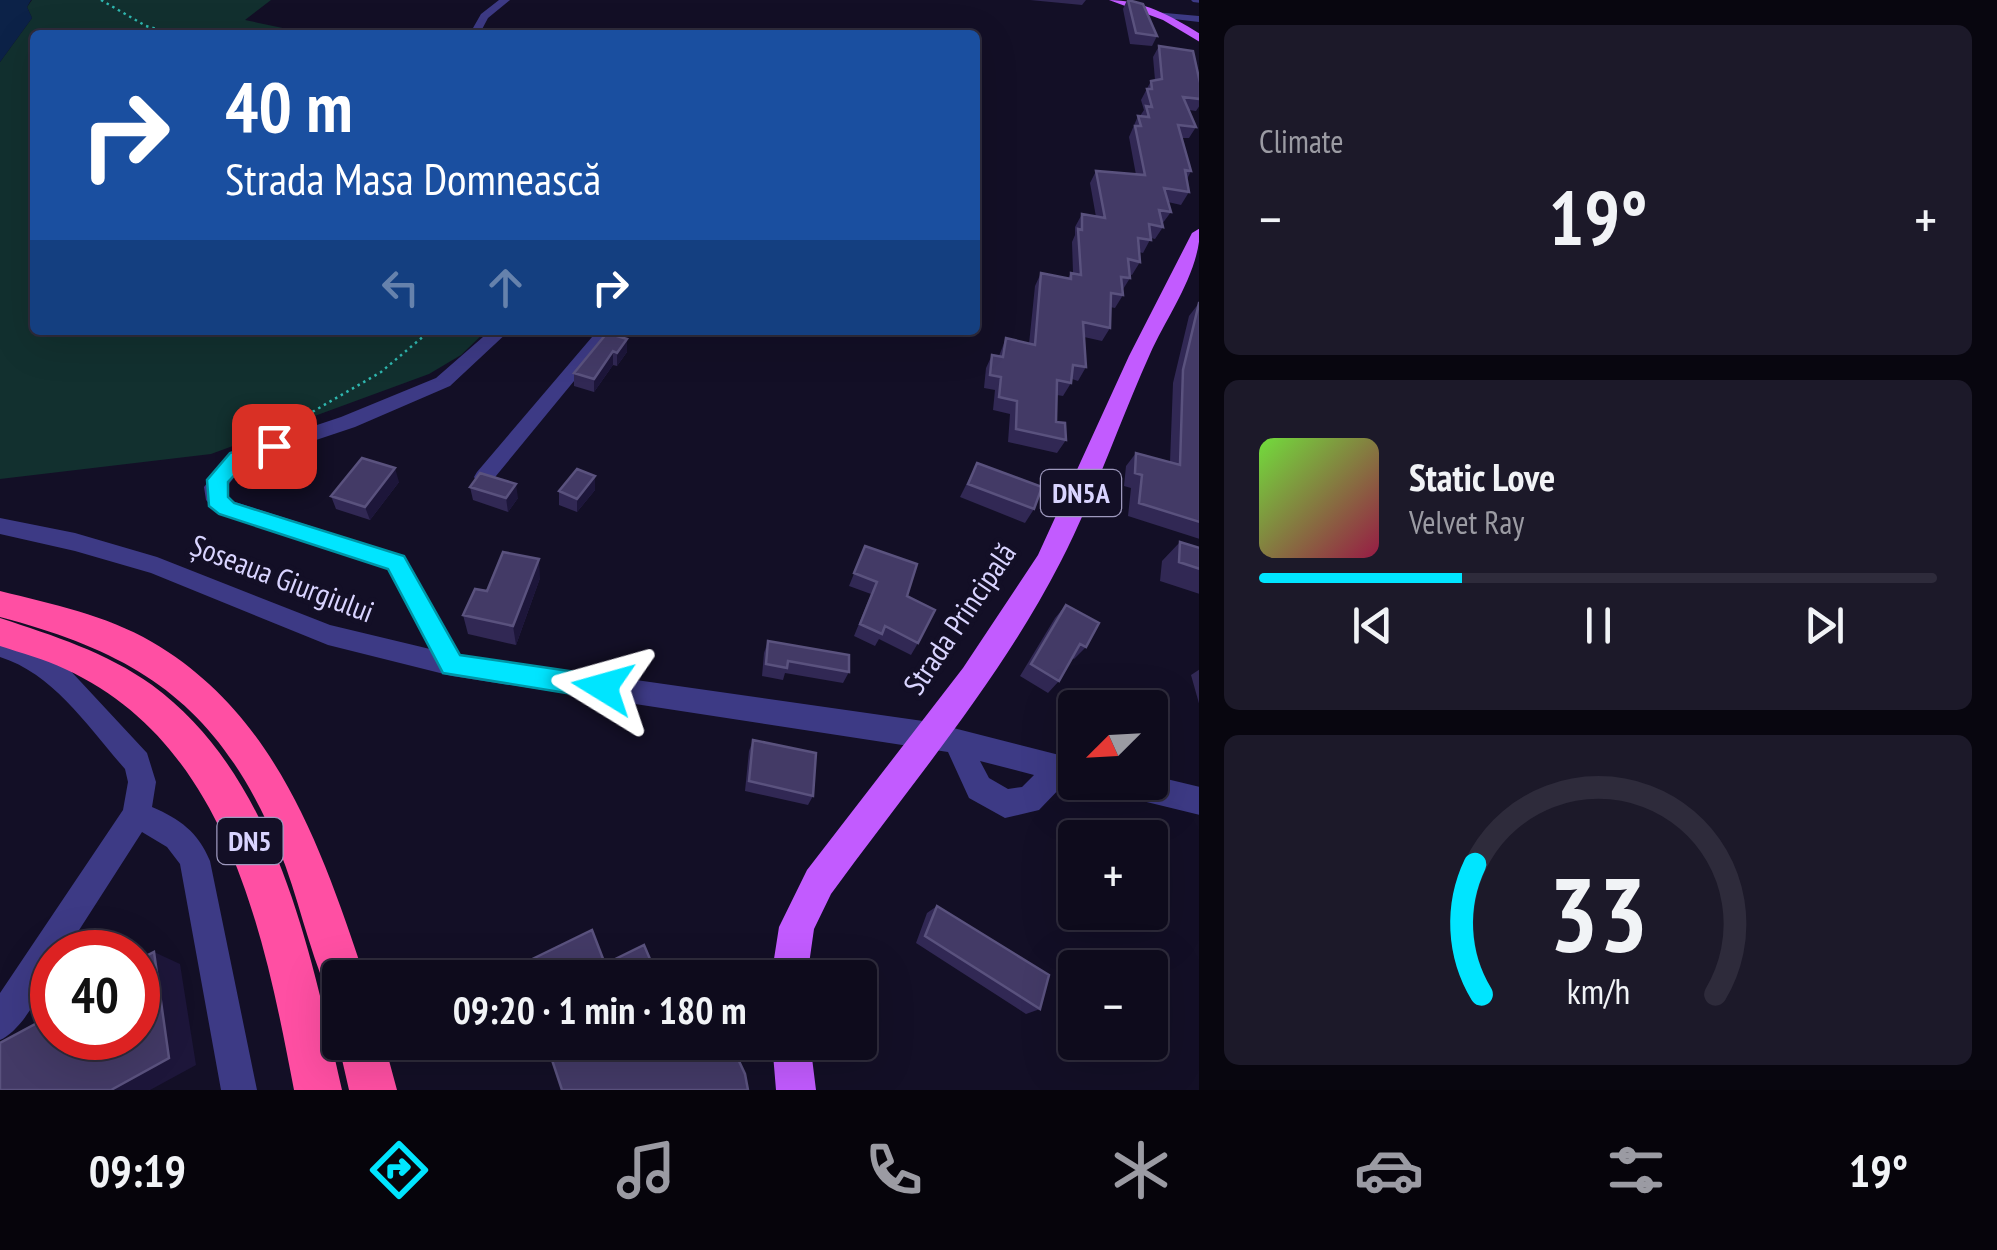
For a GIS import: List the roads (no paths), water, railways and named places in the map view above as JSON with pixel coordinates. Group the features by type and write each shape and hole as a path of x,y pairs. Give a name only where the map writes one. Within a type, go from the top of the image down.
{"highway":[{"name":"DN5","path":"0,604 72,621 123,641 174,672 208,701 268,780 294,832 338,960"},
{"name":"DN5","path":"0,632 56,648 104,671 165,716 196,749 248,836 284,944 318,1090"}],"main road":[{"path":"1114,0 1162,14 1199,39"},
{"name":"Strada Principală","path":"792,960 797,927 818,882 943,739 1048,561 1139,356 1199,235"},
{"path":"793,1060 796,1090"}],"street":[{"path":"477,30 484,16 505,0"},
{"path":"1174,2 1162,14 1199,19"},
{"path":"452,665 396,562 227,508 217,500 214,487 237,458 348,422 443,382 495,335"},
{"path":"484,477 602,335"},
{"name":"Șoseaua Giurgiului","path":"0,526 75,542 157,566 328,635 452,665 943,739 1058,768"},
{"path":"0,646 25,654 58,676 136,762 142,782 136,815 0,1023"},
{"path":"943,739 979,788 1005,804 1029,800 1058,778"},
{"path":"1168,793 1199,800"},
{"path":"136,815 171,830 188,847 194,861 239,1090"}],"water":[{"path":"0,0 31,0 27,7 32,18 0,62"}]}
